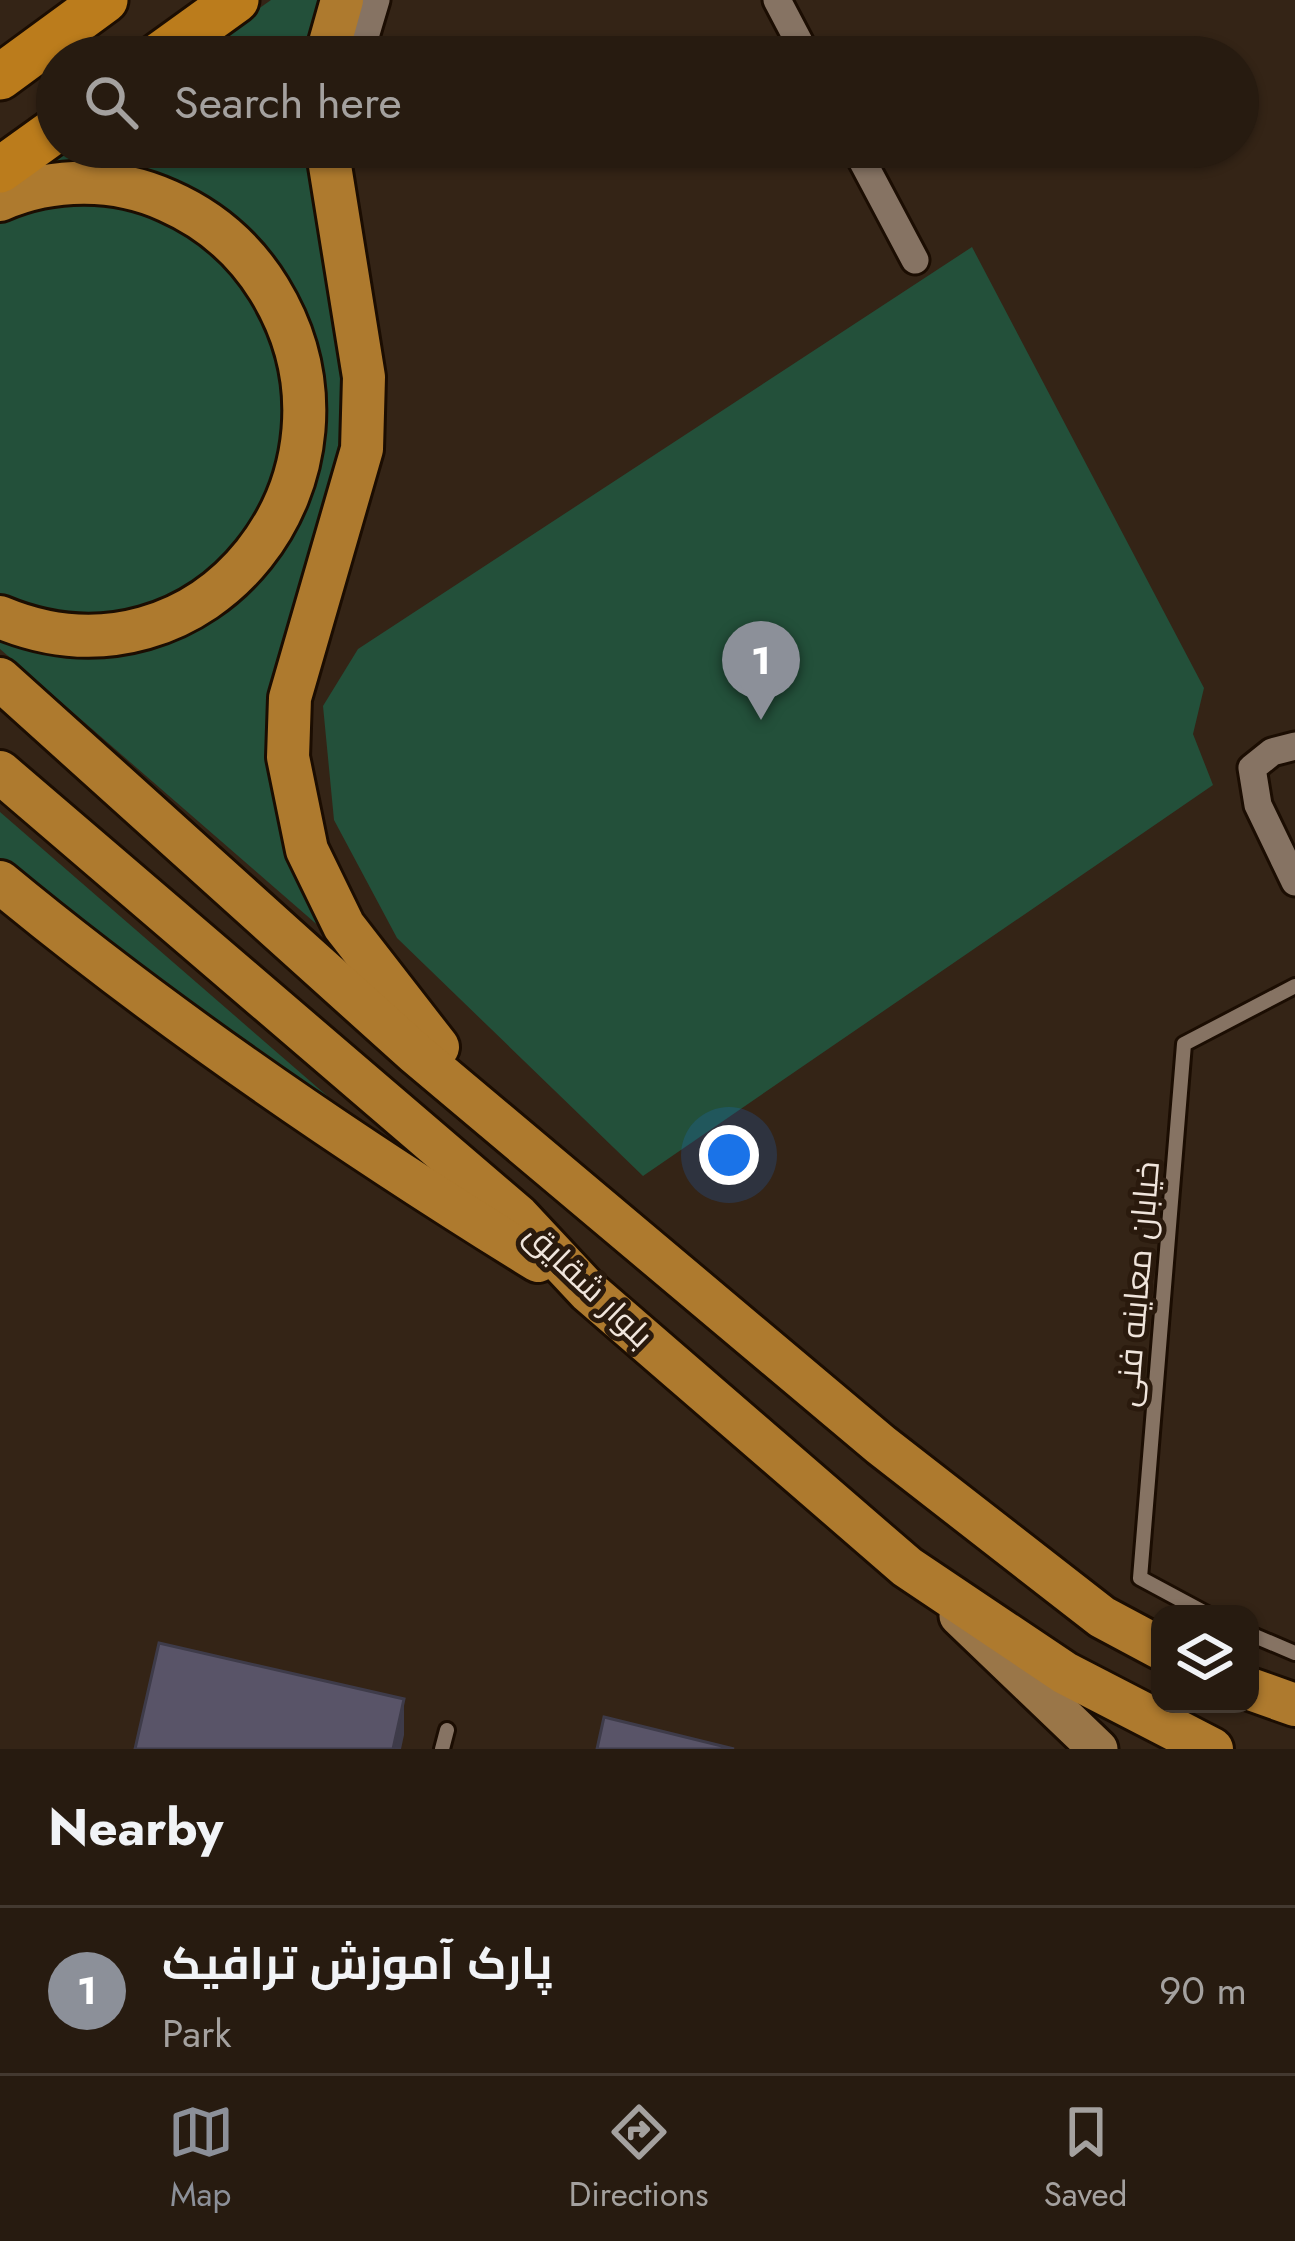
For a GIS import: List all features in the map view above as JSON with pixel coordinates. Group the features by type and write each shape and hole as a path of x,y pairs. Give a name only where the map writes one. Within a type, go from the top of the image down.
{"highway":[{"path":"56,36 105,0"},
{"path":"186,36 236,0"},
{"path":"0,77 36,51"},
{"path":"0,170 36,144"}],"main road":[{"path":"332,36 343,0"},
{"path":"333,168 364,377 362,449 290,698 288,757 294,802 307,850 344,926 503,1127"},
{"path":"0,200 53,183 103,184 146,191 193,212 250,257 290,323 306,388 304,446 285,508 226,584 188,613 132,631 86,636 30,630 0,617"},
{"name":"بلوار شقایق","path":"0,679 415,1053 881,1445 1102,1616 1151,1643"},
{"name":"بلوار شقایق","path":"0,772 518,1216 588,1292 907,1567 1066,1673 1212,1749"},
{"path":"0,882 71,941"},
{"path":"0,893 446,1204 588,1292"},
{"path":"907,1567 1098,1749"},
{"path":"1259,1692 1295,1705"}],"street":[{"path":"365,36 376,0"},
{"path":"777,0 796,36"},
{"path":"866,168 915,260"},
{"path":"1295,746 1272,752 1252,768 1258,805 1295,882"}],"lane":[{"name":"خیابان معاینه فنی","path":"1190,1605 1140,1578 1184,1044 1295,986"},
{"path":"1259,1638 1295,1653"},
{"path":"442,1749 447,1730"}],"green space":[{"path":"271,0 319,0 311,36 220,36"},
{"path":"307,168 346,361 344,459 278,678 352,955 0,649 0,637 61,653 98,655 156,643 207,619 251,584 286,540 311,490 323,436 322,379 307,322 272,258 244,242 32,171"},
{"path":"100,199 177,225 213,250 266,315 281,361 285,408 278,455 262,500 237,540 204,573 163,599 117,614 87,616 0,601 0,214"},
{"path":"972,247 1204,688 1193,734 1213,785 643,1176 397,938 334,820 323,706 358,649"},
{"path":"0,812 378,1140 0,867"}],"building":[{"path":"159,1643 404,1699 393,1749 135,1749"},
{"path":"604,1717 734,1749 597,1749"}],"place":[{"name":"پارک آموزش ترافیک","path":"761,720"}]}
